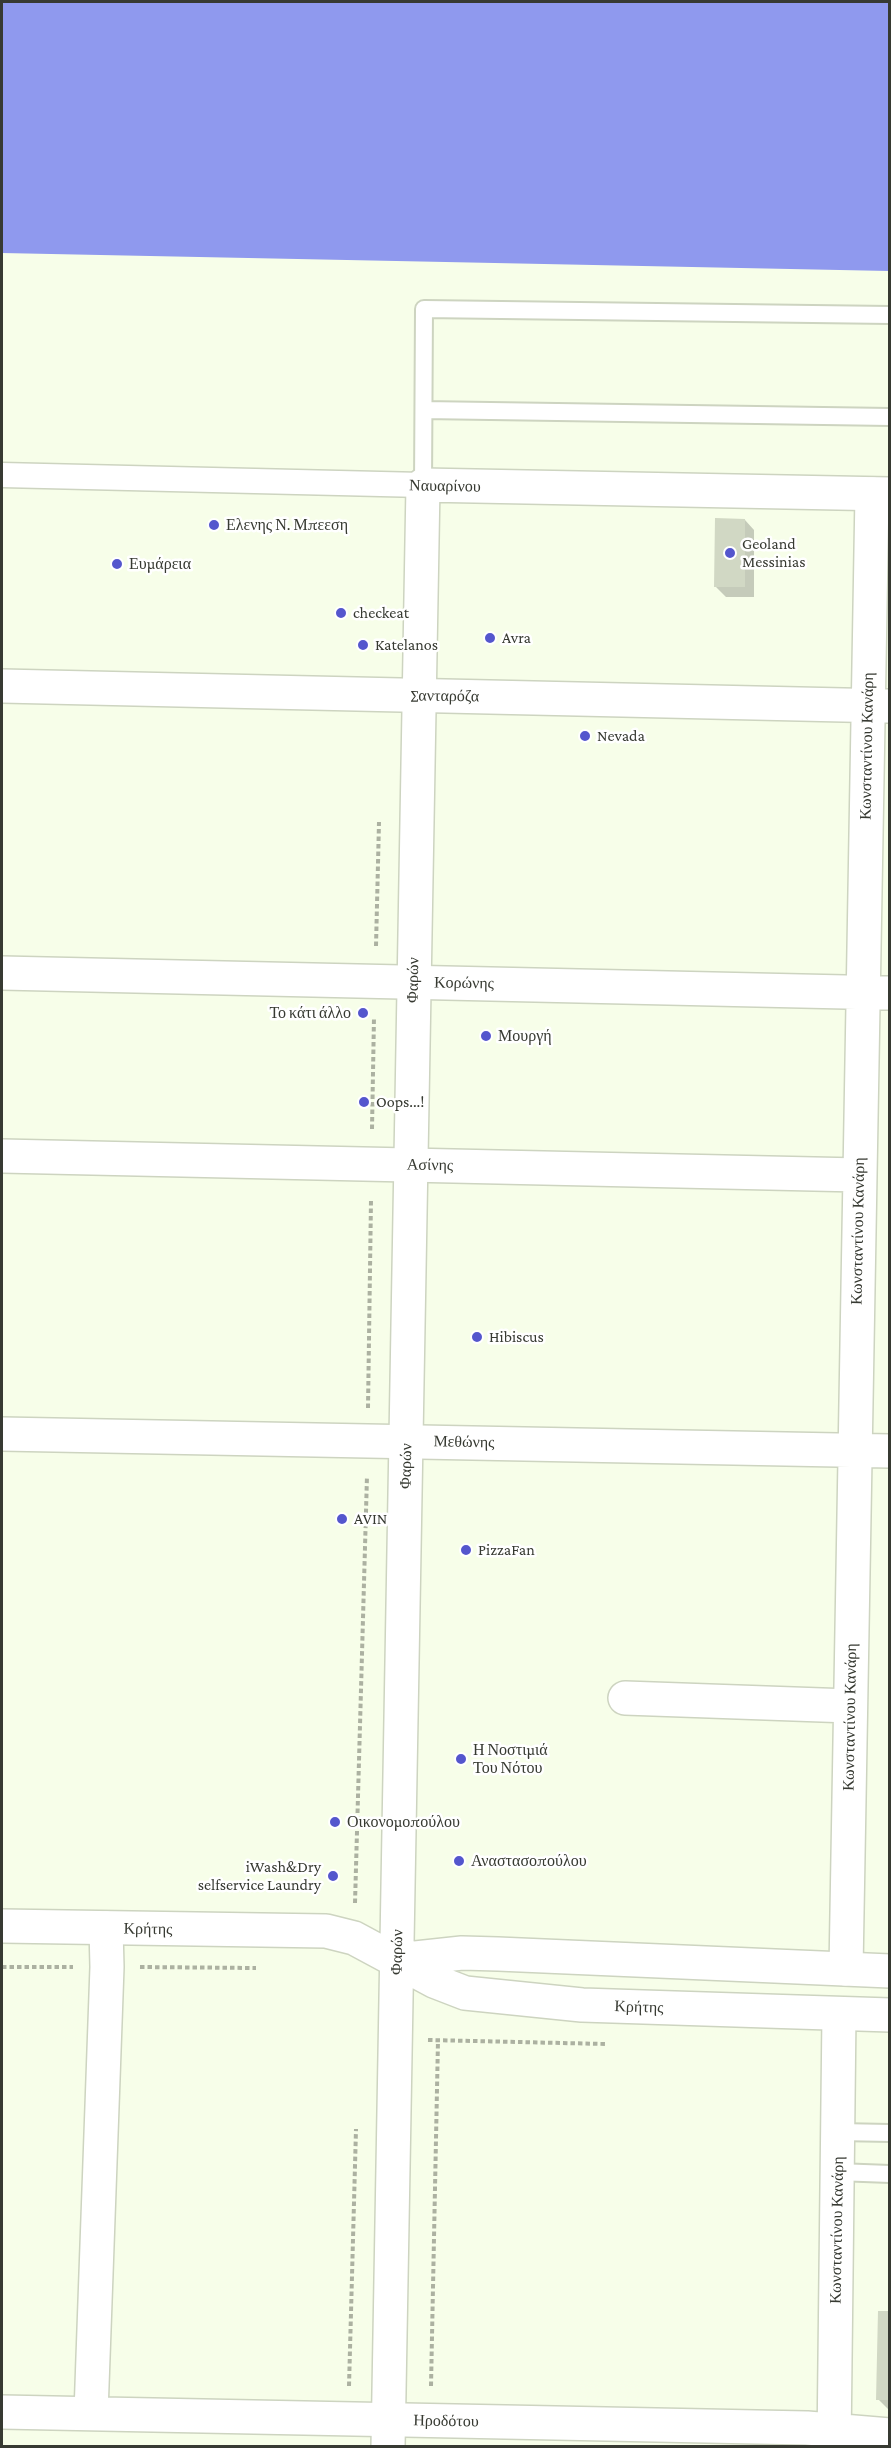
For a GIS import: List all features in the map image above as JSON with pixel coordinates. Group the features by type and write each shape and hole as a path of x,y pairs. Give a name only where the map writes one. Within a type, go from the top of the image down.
{"street":[{"name":"Ναυαρίνου","path":"2,475 881,494"},
{"name":"Φαρών","path":"388,2433 409,1164 423,485"},
{"name":"Κωνσταντίνου Κανάρη","path":"846,1969 859,1174 876,993 881,494"},
{"name":"Σανταρόζα","path":"2,686 878,706"},
{"name":"Κορώνης","path":"2,973 876,993"},
{"name":"Ασίνης","path":"2,1156 859,1174"},
{"name":"Μεθώνης","path":"2,1434 890,1451"},
{"path":"625,1698 850,1706"},
{"name":"Κρήτης","path":"2,1926 326,1931 354,1938 434,1981 465,1993 582,2005 890,2015"},
{"path":"90,2413 107,1967 106,1928"},
{"path":"397,1960 462,1953 890,1971"},
{"name":"Κωνσταντίνου Κανάρη","path":"835,2439 839,2014"},
{"name":"Ηροδότου","path":"2,2412 348,2419 388,2433 430,2421 795,2427 835,2439 890,2435"}],"lane":[{"path":"423,485 424,309 890,315"},
{"path":"424,410 890,417"},
{"path":"838,2132 890,2133"},
{"path":"837,2172 890,2174"}],"path":[{"path":"354,1938 368,1441 371,1163 380,814"},
{"path":"2,1967 258,1968"},
{"path":"430,2421 438,2040"},
{"path":"348,2419 356,2123"}],"water":[{"path":"2,2 889,2 889,271 2,253"}],"building":[{"name":"Geoland Messinias","path":"715,518 745,519 745,587 714,587"},
{"path":"878,2311 890,2311 890,2400 876,2400"}],"place":[{"name":"Ελενης Ν. Μπεεση","path":"214,525"},
{"name":"Geoland Messinias","path":"730,553"},
{"name":"Ευμάρεια","path":"117,564"},
{"name":"checkeat","path":"341,613"},
{"name":"Avra","path":"490,638"},
{"name":"Katelanos","path":"363,645"},
{"name":"Nevada","path":"585,736"},
{"name":"Το κάτι άλλο","path":"363,1013"},
{"name":"Μουργή","path":"486,1036"},
{"name":"Oops...!","path":"364,1102"},
{"name":"Hibiscus","path":"477,1337"},
{"name":"AVIN","path":"342,1519"},
{"name":"PizzaFan","path":"466,1550"},
{"name":"Η Νοστιμιά Του Νότου","path":"461,1759"},
{"name":"Οικονομοπούλου","path":"335,1822"},
{"name":"Αναστασοπούλου","path":"459,1861"},
{"name":"iWash&Dry selfservice Laundry","path":"333,1876"}]}
